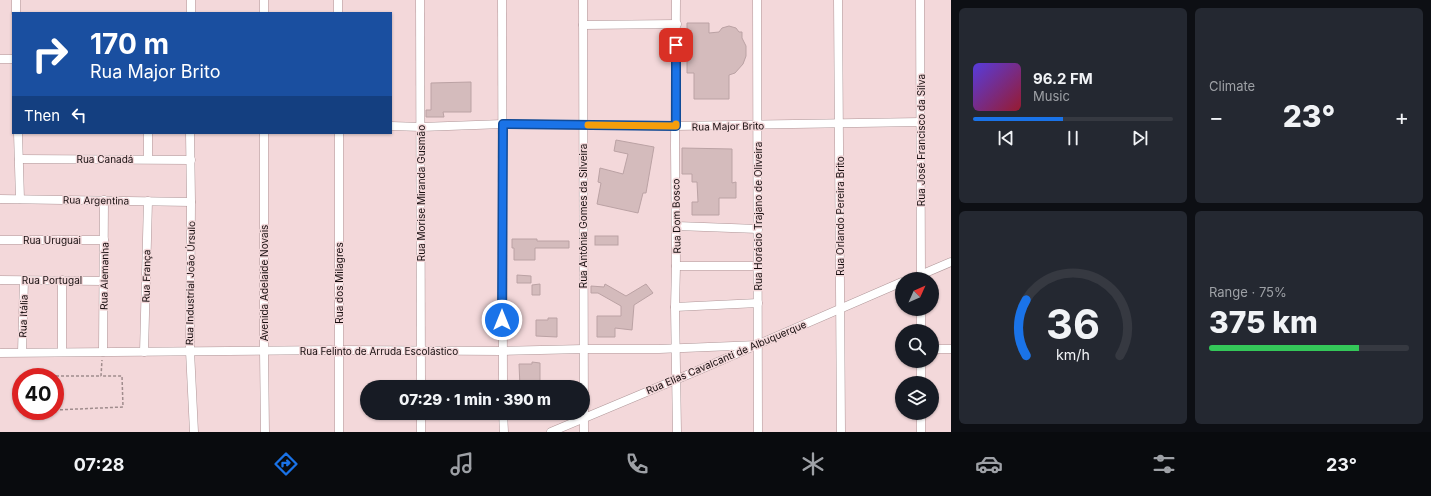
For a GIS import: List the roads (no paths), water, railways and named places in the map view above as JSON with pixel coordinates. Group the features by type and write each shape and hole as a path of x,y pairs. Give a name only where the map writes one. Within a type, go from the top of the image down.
{"street":[{"path":"16,0 16,12"},
{"path":"191,0 191,12"},
{"path":"264,0 264,12"},
{"path":"338,0 338,12"},
{"name":"Rua Morise Miranda Gusmão","path":"420,0 421,380"},
{"path":"502,0 503,380"},
{"name":"Rua Antônia Gomes da Silveira","path":"583,0 584,380"},
{"name":"Rua Dom Bosco","path":"676,0 675,307 677,432"},
{"name":"Rua Horácio Trajano de Oliveira","path":"757,0 758,432"},
{"name":"Rua Orlando Pereira Brito","path":"838,0 841,432"},
{"name":"Rua José Francisco da Silva","path":"920,0 921,272"},
{"path":"583,25 677,24"},
{"path":"0,59 12,59"},
{"name":"Rua Major Brito","path":"392,126 421,127 503,124 758,126 921,122"},
{"path":"18,134 20,199"},
{"path":"148,134 148,159"},
{"name":"Rua Industrial João Úrsulo","path":"190,134 190,351 194,432"},
{"name":"Avenida Adelaide Novais","path":"264,134 265,432"},
{"name":"Rua dos Milagres","path":"339,134 339,432"},
{"name":"Rua Canadá","path":"19,158 191,160"},
{"name":"Rua Argentina","path":"0,199 191,202"},
{"name":"Rua Alemanha","path":"103,352 104,200"},
{"name":"Rua França","path":"144,352 148,201"},
{"path":"676,226 758,229"},
{"name":"Rua Uruguai","path":"0,240 104,240"},
{"path":"931,272 951,262"},
{"path":"676,266 758,266"},
{"name":"Rua Portugal","path":"0,280 103,280"},
{"name":"Rua Itália","path":"22,352 24,280"},
{"path":"62,280 62,352"},
{"name":"Rua Elias Cavalcanti de Albuquerque","path":"590,415 895,285"},
{"path":"675,307 758,304"},
{"name":"Rua Felinto de Arruda Escolástico","path":"0,353 676,349 758,344"},
{"path":"939,349 951,349"},
{"path":"421,420 421,432"},
{"path":"504,420 504,432"},
{"name":"Rua Elias Cavalcanti de Albuquerque","path":"550,432 579,420"},
{"name":"Rua Antônia Gomes da Silveira","path":"584,420 584,432"},
{"path":"921,420 921,432"}]}
